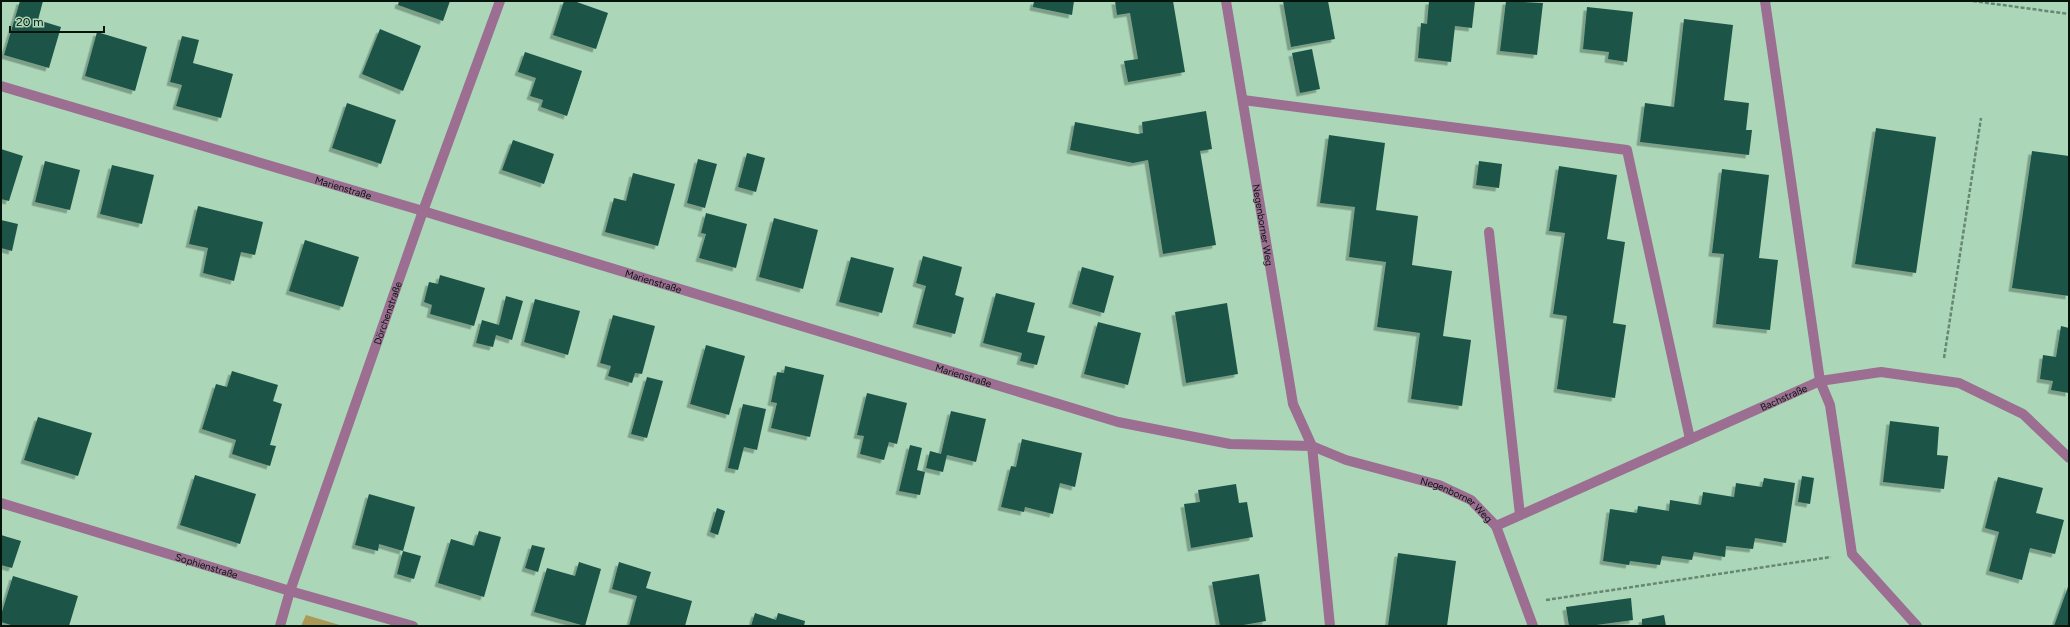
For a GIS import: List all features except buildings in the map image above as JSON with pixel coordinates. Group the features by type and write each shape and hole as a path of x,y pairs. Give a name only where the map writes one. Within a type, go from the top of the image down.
{"street":[{"name":"Dörchenstraße","path":"280,626 290,591 423,211 500,1"},
{"name":"Negenborner Weg","path":"1226,1 1293,404 1312,446 1330,626"},
{"path":"1765,1 1820,381 1830,404 1852,554 1918,626"},
{"name":"Marienstraße","path":"1,86 423,211 1118,422 1230,444 1312,446"},
{"path":"1242,100 1627,150 1690,439"},
{"path":"1489,232 1520,515"},
{"name":"Bachstraße","path":"1496,526 1820,381 1881,372 1959,383 2023,414 2069,458"},
{"name":"Negenborner Weg","path":"1312,446 1346,460 1440,485 1471,500 1496,526 1533,626"},
{"name":"Sophienstraße","path":"1,503 290,591 413,626"}],"path":[{"path":"1973,1 2069,14"},
{"path":"1940,381 1981,118"},
{"path":"1525,603 1852,554"}],"shaded area":[{"path":"306,615 343,626 301,626"}]}
